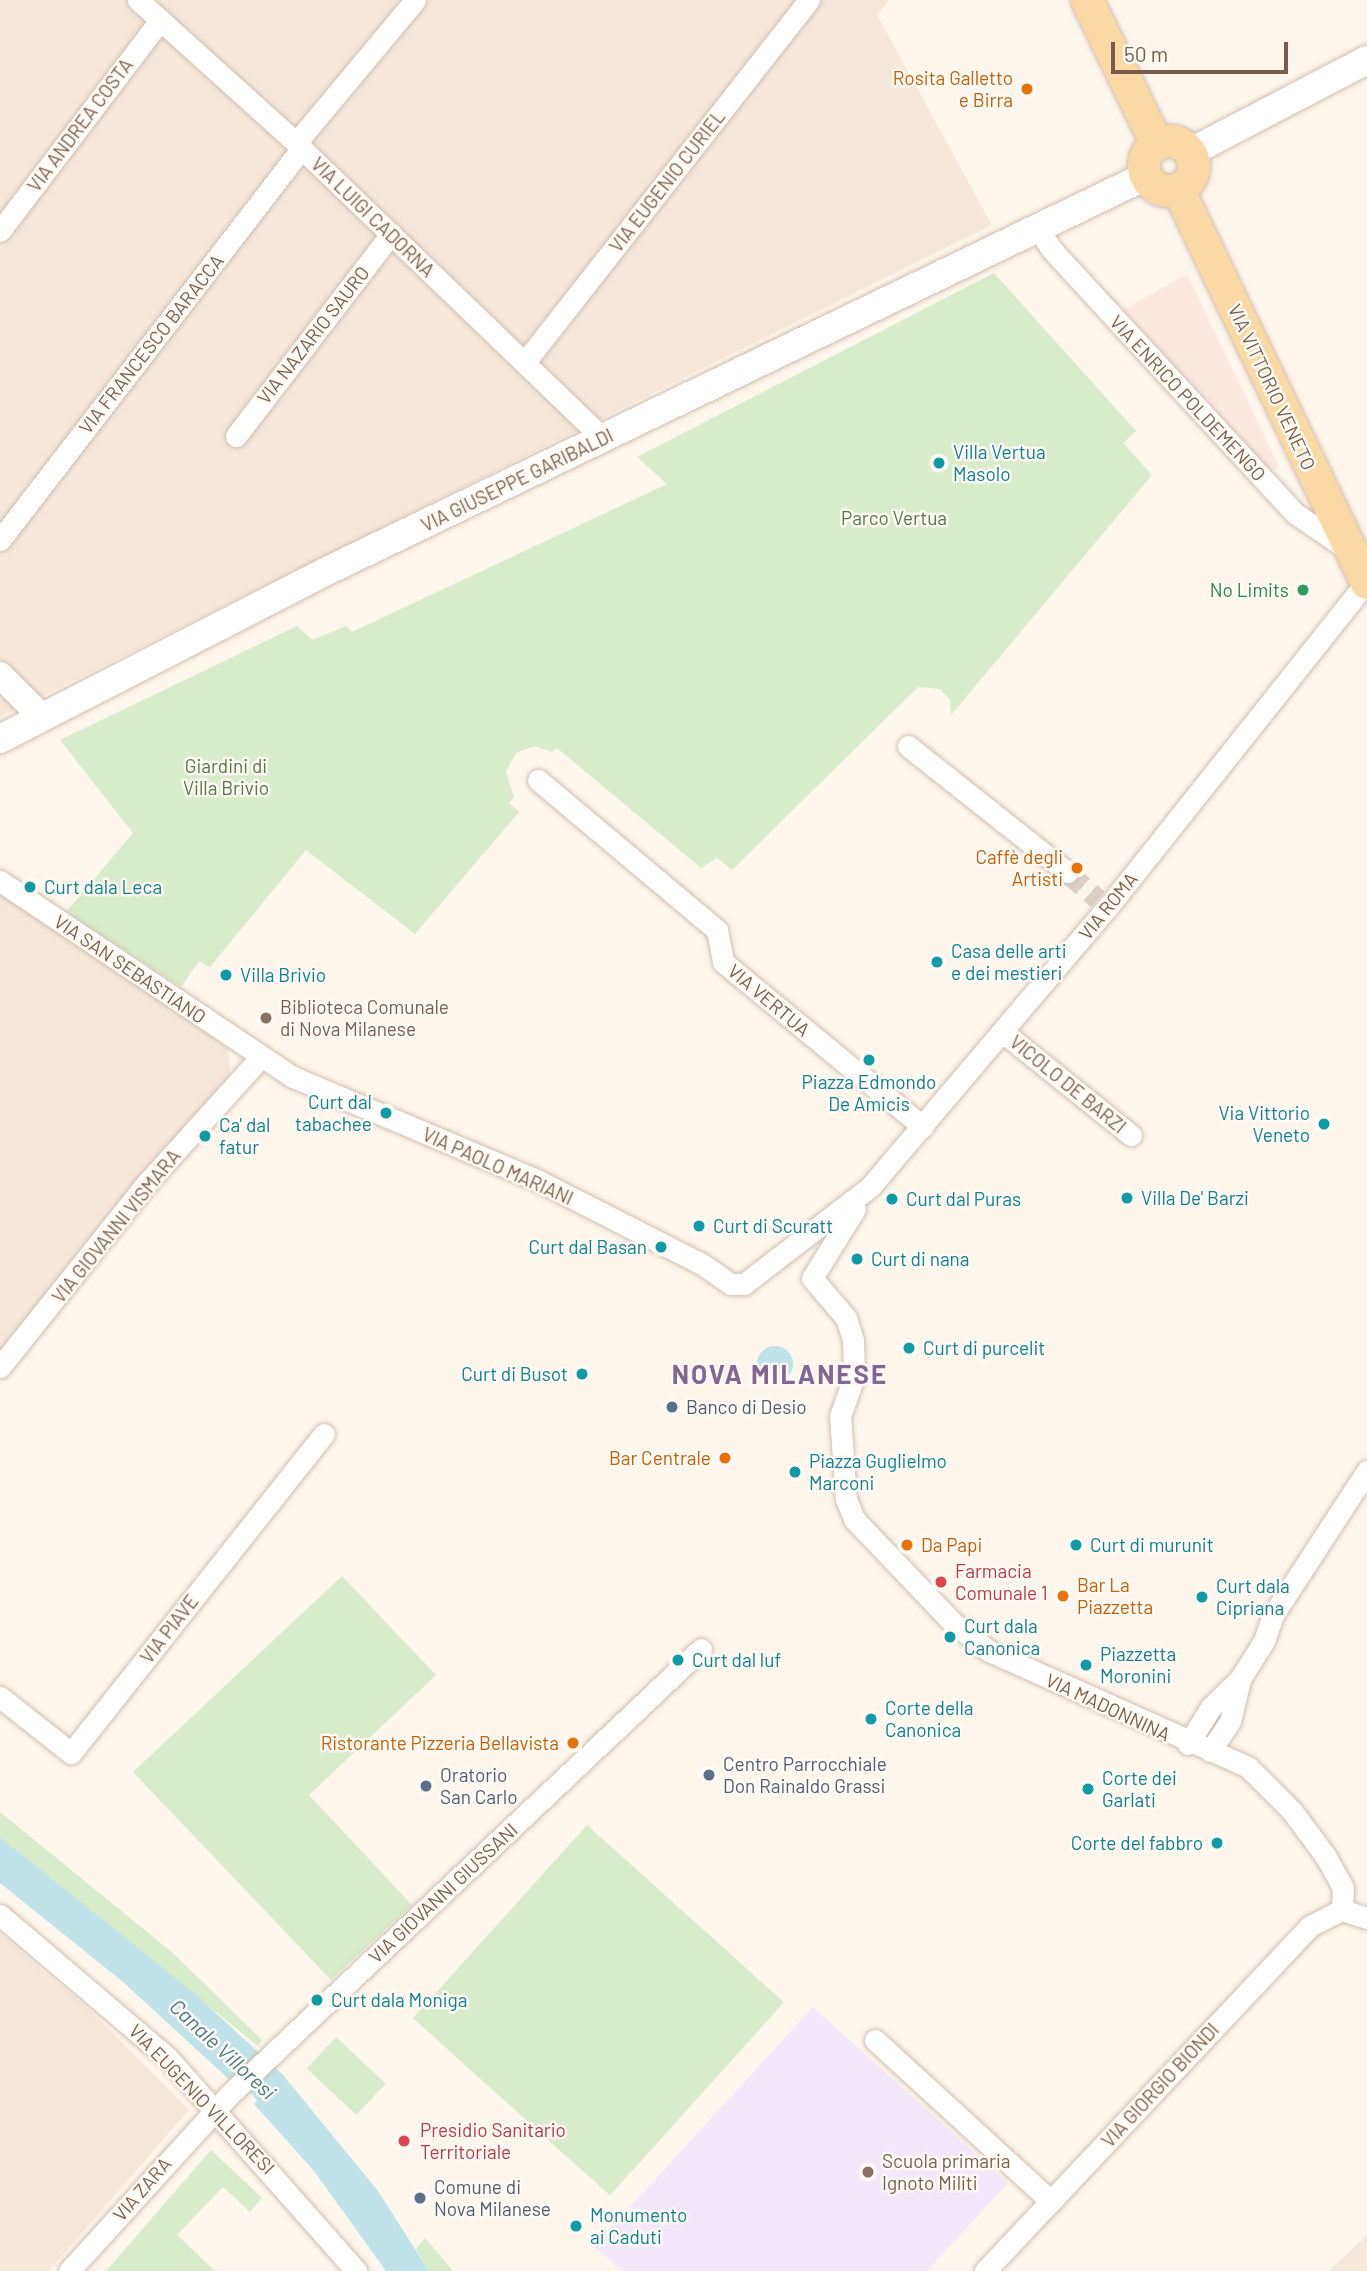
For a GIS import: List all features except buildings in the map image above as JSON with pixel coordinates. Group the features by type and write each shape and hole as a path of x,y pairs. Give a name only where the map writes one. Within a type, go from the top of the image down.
{"main road":[{"path":"1092,12 1157,144"},
{"path":"1189,153 1367,60"},
{"path":"1177,143 1189,153 1192,175 1178,189 1159,189 1146,176 1145,158 1157,144 1177,143"},
{"name":"VIA GIUSEPPE GARIBALDI","path":"0,739 603,438 1146,176"},
{"name":"VIA VITTORIO VENETO","path":"1178,189 1367,582"}],"street":[{"name":"VIA LUIGI CADORNA","path":"138,0 299,146 603,438"},
{"name":"VIA FRANCESCO BARACCA","path":"0,540 299,146 415,0"},
{"name":"VIA EUGENIO CURIEL","path":"525,362 809,0"},
{"name":"VIA ANDREA COSTA","path":"0,231 160,20"},
{"name":"VIA ENRICO POLDEMENGO","path":"1038,229 1052,250 1296,514 1352,552"},
{"name":"VIA NAZARIO SAURO","path":"236,436 391,234"},
{"name":"VIA ROMA","path":"732,1284 749,1282 870,1187 1004,1033 1103,904 1367,582"},
{"path":"0,675 42,717"},
{"path":"908,746 1067,872"},
{"name":"VIA VERTUA","path":"538,780 717,930 723,962 923,1127"},
{"name":"VIA SAN SEBASTIANO","path":"0,881 260,1058"},
{"name":"VICOLO DE BARZI","path":"1004,1033 1131,1135"},
{"name":"VIA GIOVANNI VISMARA","path":"0,1367 147,1183 260,1058"},
{"name":"VIA PAOLO MARIANI","path":"260,1058 293,1077 540,1181 702,1264 732,1284"},
{"name":"VIA MADONNINA","path":"870,1187 812,1278 846,1318 853,1340 854,1377 840,1416 849,1511 939,1609 989,1651 1188,1744 1248,1768 1292,1811 1340,1880 1342,1910"},
{"name":"VIA PIAVE","path":"0,1697 71,1753 324,1434"},
{"path":"1188,1744 1211,1707 1240,1679 1264,1641 1273,1615 1367,1471"},
{"name":"VIA GIOVANNI GIUSSANI","path":"215,2109 701,1649"},
{"path":"1210,1751 1230,1721 1240,1679"},
{"path":"1342,1910 1367,1918"},
{"name":"VIA GIORGIO BIONDI","path":"985,2271 1310,1926 1342,1910"},
{"name":"VIA EUGENIO VILLORESI","path":"0,1915 97,1994 215,2109 356,2271"},
{"path":"875,2040 1051,2201"},
{"name":"VIA ZARA","path":"69,2271 215,2109"}],"shaded area":[{"path":"0,0 889,0 877,15 992,225 0,717"},
{"path":"1187,274 1279,467 1265,475 1116,314"},
{"path":"0,891 228,1047 231,1080 0,1352"},
{"path":"0,1934 88,2008 189,2110 49,2271 0,2271"},
{"path":"813,2007 1008,2183 927,2271 622,2271 594,2246"},
{"path":"1367,2235 1367,2271 1329,2271"}],"green space":[{"name":"Parco Vertua","path":"994,273 1136,431 1123,443 1152,475 951,715 950,700 940,689 918,687 732,870 717,858 701,868 557,748 552,752 535,746 516,753 506,772 514,797 509,803 519,812 415,934 306,850 210,967 199,961 181,987 66,912 133,833 60,740 297,626 312,640 346,626 352,632 667,484 637,457"},
{"path":"342,1576 436,1675 309,1795 412,1905 331,1980 133,1772"},
{"path":"0,1812 173,1953 262,2040 258,2046 0,1837"},
{"path":"587,1825 784,2002 610,2196 413,2018"},
{"path":"336,2037 386,2083 356,2115 307,2068"},
{"path":"211,2150 262,2198 250,2212 223,2187 177,2235 215,2271 106,2271"},
{"path":"425,2238 453,2271 429,2271 416,2249"}],"water":[{"path":"775,1346 788,1351 793,1364 788,1377 775,1382 762,1377 757,1364 762,1351"},
{"name":"Canale Villoresi","path":"0,1837 193,1992 283,2075 378,2191 429,2271 386,2271 314,2171 254,2104 257,2101 252,2094 244,2093 123,1982 0,1883"}],"tunnel":[{"path":"1067,872 1098,899"}],"place":[{"name":"Rosita Galletto e Birra","path":"1027,89"},
{"name":"Villa Vertua Masolo","path":"939,463"},
{"name":"No Limits","path":"1303,590"},
{"name":"Caffè degli Artisti","path":"1077,868"},
{"name":"Curt dala Leca","path":"30,887"},
{"name":"Casa delle arti e dei mestieri","path":"937,962"},
{"name":"Villa Brivio","path":"226,975"},
{"name":"Biblioteca Comunale di Nova Milanese","path":"266,1018"},
{"name":"Piazza Edmondo De Amicis","path":"869,1060"},
{"name":"Curt dal tabachee","path":"386,1113"},
{"name":"Via Vittorio Veneto","path":"1324,1124"},
{"name":"Ca' dal fatur","path":"205,1136"},
{"name":"Villa De' Barzi","path":"1127,1198"},
{"name":"Curt dal Puras","path":"892,1199"},
{"name":"Curt di Scuratt","path":"699,1226"},
{"name":"Curt dal Basan","path":"661,1247"},
{"name":"Curt di nana","path":"857,1259"},
{"name":"Curt di purcelit","path":"909,1348"},
{"name":"Curt di Busot","path":"582,1374"},
{"name":"Banco di Desio","path":"672,1407"},
{"name":"Bar Centrale","path":"725,1458"},
{"name":"Piazza Guglielmo Marconi","path":"795,1472"},
{"name":"Da Papi","path":"907,1545"},
{"name":"Curt di murunit","path":"1076,1545"},
{"name":"Farmacia Comunale 1","path":"941,1582"},
{"name":"Bar La Piazzetta","path":"1063,1596"},
{"name":"Curt dala Cipriana","path":"1202,1597"},
{"name":"Curt dala Canonica","path":"950,1637"},
{"name":"Curt dal luf","path":"678,1660"},
{"name":"Piazzetta Moronini","path":"1086,1665"},
{"name":"Corte della Canonica","path":"871,1719"},
{"name":"Ristorante Pizzeria Bellavista","path":"573,1743"},
{"name":"Centro Parrocchiale Don Rainaldo Grassi","path":"709,1775"},
{"name":"Oratorio San Carlo","path":"426,1786"},
{"name":"Corte dei Garlati","path":"1088,1789"},
{"name":"Corte del fabbro","path":"1217,1843"},
{"name":"Curt dala Moniga","path":"317,2000"},
{"name":"Presidio Sanitario Territoriale","path":"404,2141"},
{"name":"Scuola primaria Ignoto Militi","path":"868,2172"},
{"name":"Comune di Nova Milanese","path":"420,2198"},
{"name":"Monumento ai Caduti","path":"576,2226"}],"district":[{"name":"NOVA MILANESE","path":"780,1374"}],"park label":[{"name":"Giardini di Villa Brivio","path":"226,777"}]}
